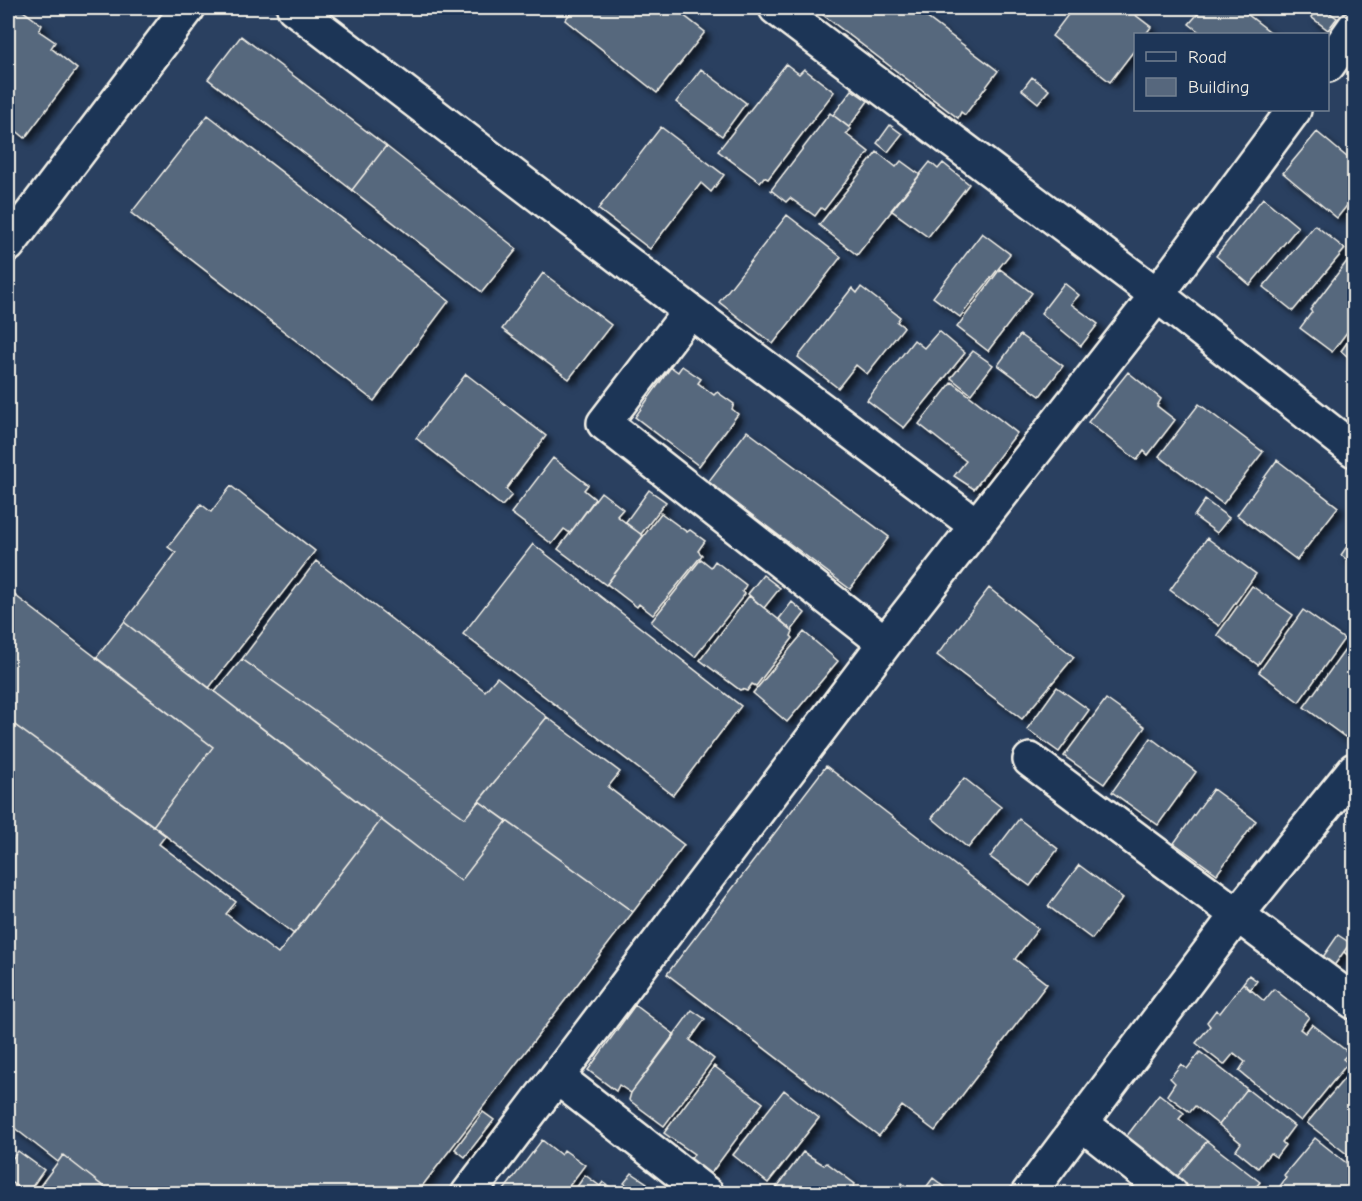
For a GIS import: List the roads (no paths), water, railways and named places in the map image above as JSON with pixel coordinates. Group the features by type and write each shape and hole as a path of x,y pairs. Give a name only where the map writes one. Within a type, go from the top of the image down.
{"street":[{"path":"8,245 188,8"},
{"path":"294,8 690,311 977,526"},
{"path":"776,8 1157,295 1354,450"},
{"path":"1329,64 1354,28"},
{"path":"468,1194 885,643 1157,295 1293,111"},
{"path":"690,311 604,423 885,643"},
{"path":"1030,760 1354,1002"},
{"path":"1028,1194 1237,915 1354,770"},
{"path":"557,1077 707,1194"},
{"path":"1081,1123 1171,1194"}]}
